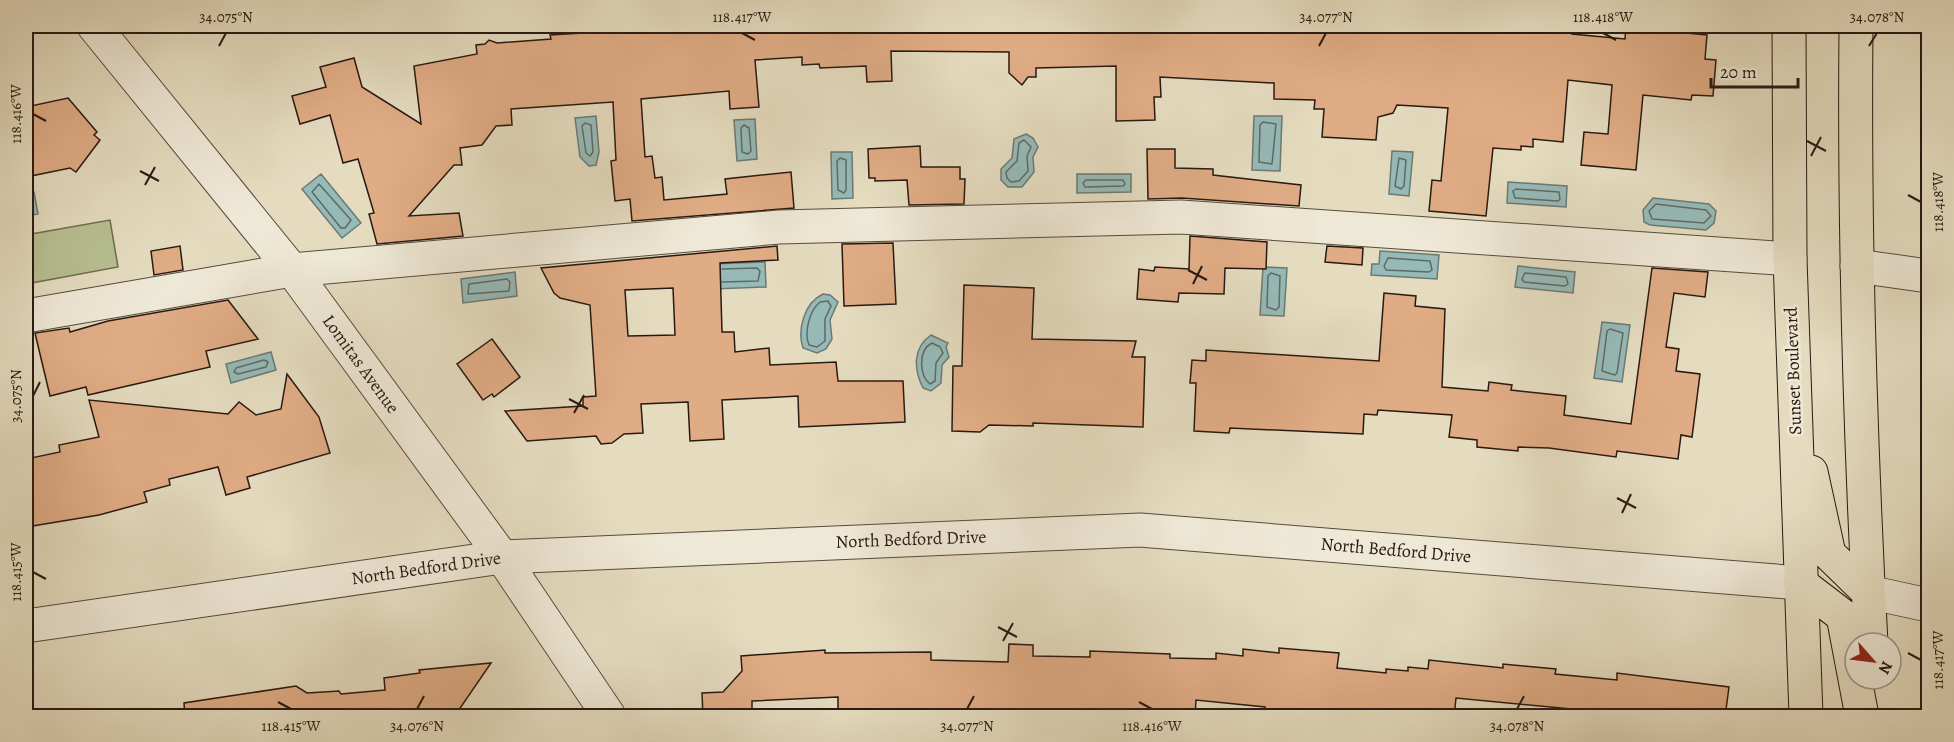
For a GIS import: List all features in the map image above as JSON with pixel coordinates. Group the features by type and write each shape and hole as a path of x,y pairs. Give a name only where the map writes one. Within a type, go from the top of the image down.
{"main road":[{"name":"Sunset Boulevard","path":"1789,26 1790,259 1806,717"},
{"path":"1838,26 1854,156"},
{"path":"1856,26 1854,156 1870,631"},
{"path":"1794,391 1829,555 1868,592"},
{"path":"1800,583 1843,616 1862,717"},
{"path":"1873,691 1874,717"}],"street":[{"name":"Lomitas Avenue","path":"94,26 292,270 502,557 609,717"},
{"path":"26,316 292,270 779,227 1181,217 1790,259"},
{"path":"1857,266 1929,276"},
{"name":"North Bedford Drive","path":"26,626 502,557 1140,530 1800,583"},
{"path":"1868,592 1929,604"}],"green space":[{"path":"110,220 118,267 26,284 26,235"}],"water":[{"path":"596,116 599,152 596,165 589,166 580,157 575,118"},
{"path":"1254,116 1282,116 1280,171 1252,170"},
{"path":"755,119 757,159 737,161 734,120"},
{"path":"1026,134 1033,138 1038,147 1033,157 1034,172 1022,187 1008,187 1001,180 1001,169 1012,158 1014,139"},
{"path":"1392,151 1413,152 1409,196 1389,194"},
{"path":"831,152 852,152 853,198 832,199"},
{"path":"321,174 361,223 342,238 302,189"},
{"path":"1077,174 1131,174 1131,192 1077,193"},
{"path":"1508,182 1567,186 1566,207 1507,203"},
{"path":"34,192 38,214 26,216 26,193"},
{"path":"1653,198 1709,204 1716,211 1714,223 1706,230 1650,225 1644,222 1643,210"},
{"path":"1380,251 1439,255 1437,279 1371,275 1372,264 1379,264"},
{"path":"765,262 766,287 713,289 711,264"},
{"path":"1518,266 1575,272 1573,293 1515,287"},
{"path":"1263,267 1287,268 1284,316 1260,315"},
{"path":"515,272 517,296 463,303 461,279"},
{"path":"823,294 830,295 838,302 830,320 832,339 826,349 817,353 803,348 801,333 807,310 816,298"},
{"path":"1602,322 1630,325 1622,382 1594,378"},
{"path":"931,335 948,343 946,347 949,357 942,365 941,383 931,391 923,388 918,374 917,360 920,346"},
{"path":"271,352 276,370 231,383 226,364"}],"building":[{"path":"699,26 1573,26 1572,34 1625,39 1626,26 1641,26 1655,27 1655,30 1707,35 1705,59 1716,60 1713,96 1692,95 1691,100 1643,95 1636,170 1581,165 1584,132 1608,134 1612,85 1568,80 1563,142 1533,139 1533,147 1521,146 1521,150 1493,148 1486,216 1429,211 1432,180 1441,181 1448,108 1397,105 1393,113 1378,117 1376,140 1322,137 1324,109 1314,109 1315,100 1274,99 1274,83 1160,77 1161,97 1154,97 1155,120 1116,121 1116,66 1036,68 1036,77 1028,77 1022,85 1009,73 1009,52 891,51 892,81 867,82 866,66 820,68 819,64 802,65 802,57 755,60 759,107 730,109 729,91 641,99 645,157 652,156 655,178 662,177 664,200 727,194 725,179 791,172 794,208 632,221 630,199 615,201 611,161 616,160 613,102 511,109 512,125 496,126 482,145 460,148 462,165 454,165 409,216 459,213 463,236 377,244 369,214 374,213 358,159 343,163 330,115 300,124 292,96 326,87 320,67 354,58 362,87 421,124 414,66 477,54 476,45 485,44 489,40 497,43 551,39 550,35"},
{"path":"68,98 97,132 94,135 100,140 76,172 70,168 26,177 26,107"},
{"path":"920,146 921,167 960,167 960,179 965,179 964,204 909,205 907,180 875,181 875,178 869,178 868,149"},
{"path":"1147,149 1175,149 1175,168 1213,169 1213,175 1301,185 1299,206 1182,198 1148,199"},
{"path":"1190,236 1267,242 1266,269 1225,268 1224,294 1179,293 1178,302 1137,299 1139,269 1154,271 1155,267 1189,269"},
{"path":"893,243 896,304 844,306 842,244"},
{"path":"180,246 183,270 154,275 151,251"},
{"path":"777,246 778,260 720,263 722,332 734,332 735,352 769,348 770,365 836,362 838,381 903,381 905,422 799,427 798,396 722,400 724,439 690,441 688,402 641,404 643,433 624,434 612,443 601,444 596,436 527,441 505,411 583,406 583,397 596,396 590,305 560,298 554,293 541,268","holes":["673,288 675,335 628,336 625,290"]},
{"path":"1327,246 1363,248 1362,265 1325,262"},
{"path":"1652,268 1708,272 1705,297 1674,293 1666,347 1679,349 1676,371 1700,374 1692,437 1681,435 1678,459 1617,451 1616,457 1549,448 1518,447 1518,451 1477,447 1477,440 1449,437 1452,415 1378,410 1377,415 1364,414 1363,434 1230,428 1229,433 1194,431 1196,383 1190,383 1192,360 1206,361 1206,350 1379,361 1384,293 1416,296 1415,306 1445,309 1442,387 1488,391 1489,382 1512,385 1511,390 1566,396 1564,415 1631,424"},
{"path":"964,285 1034,288 1032,339 1136,341 1132,357 1145,357 1143,427 1033,423 1033,426 989,425 980,432 952,431 953,366 962,366"},
{"path":"228,300 258,339 206,351 210,367 88,395 86,387 50,396 35,333 69,328 70,332 108,321"},
{"path":"492,339 520,377 494,397 492,394 483,400 457,364"},
{"path":"287,374 319,417 330,453 247,477 250,488 226,495 218,467 169,479 170,485 144,492 147,502 99,515 26,527 26,459 60,452 59,445 99,437 89,400 228,414 239,402 256,415 281,409"},
{"path":"1009,644 1033,645 1033,656 1090,657 1090,651 1170,654 1170,658 1216,659 1216,653 1243,656 1243,649 1279,653 1279,648 1339,653 1337,668 1386,673 1386,669 1408,671 1408,667 1428,669 1429,660 1503,668 1503,664 1556,669 1555,674 1617,680 1617,673 1729,687 1725,717 1612,717 1613,713 1456,698 1454,717 1263,717 1265,707 1196,700 1195,717 1088,717 1088,712 1025,710 1024,717 838,717 838,697 752,701 752,717 703,717 702,693 723,692 742,671 741,656 825,650 825,653 931,652 931,660 1008,662"},
{"path":"491,663 454,717 185,717 184,703 296,686 307,693 339,691 341,694 385,690 384,678 420,673 419,670"}]}
